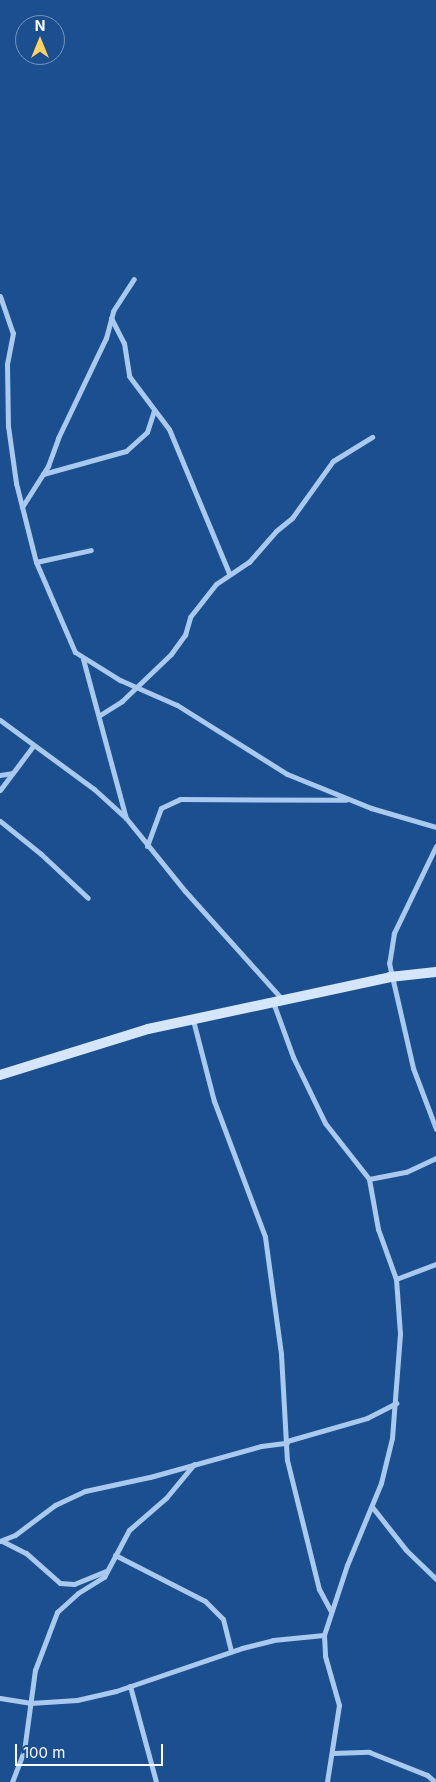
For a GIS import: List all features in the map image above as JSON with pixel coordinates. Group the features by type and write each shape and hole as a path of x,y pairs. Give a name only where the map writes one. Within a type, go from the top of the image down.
{"street":[{"path":"22,507 43,474 98,356 111,318 122,295 134,279"},
{"path":"0,296 12,333 7,364 8,426 22,507 36,562 68,642 82,658 137,687 177,705 287,774 351,800 436,828"},
{"path":"111,318 124,343 130,376 169,428 229,573"},
{"path":"43,474 126,451 147,432 154,410"},
{"path":"0,424 8,426"},
{"path":"100,715 137,687 180,643 190,617 216,584 229,573 249,562 276,530 292,518 337,457 372,437"},
{"path":"36,562 90,550"},
{"path":"82,658 100,715 106,749 126,818"},
{"path":"0,720 94,789 126,818 147,846 277,1000 293,1057 325,1123 369,1179 378,1229 396,1279 400,1334 396,1403 392,1438 373,1508 330,1610 324,1635 325,1656 338,1705 327,1782"},
{"path":"0,790 33,746"},
{"path":"0,775 12,773"},
{"path":"147,846 161,808 180,800 351,800"},
{"path":"0,821 41,854 88,898"},
{"path":"436,846 394,933 390,977 413,1068 436,1129"},
{"path":"0,1075 148,1029 390,977 436,972"},
{"path":"193,1020 214,1101 265,1237 281,1354 287,1460 319,1589 330,1610"},
{"path":"369,1179 406,1172 436,1158"},
{"path":"396,1279 436,1264"},
{"path":"1,1541 21,1532 55,1505 86,1491 261,1446 287,1442 367,1418 396,1403"},
{"path":"12,1782 24,1751 35,1670 57,1612 107,1571 129,1530 166,1498 194,1464"},
{"path":"373,1508 406,1550 436,1578"},
{"path":"1,1541 26,1553 60,1582 74,1584 107,1571"},
{"path":"115,1555 206,1601 223,1618 231,1651"},
{"path":"0,1698 30,1703 77,1700 130,1686 231,1651 273,1640 324,1635"},
{"path":"130,1686 156,1782"},
{"path":"332,1753 369,1752 427,1775 435,1782"}]}
